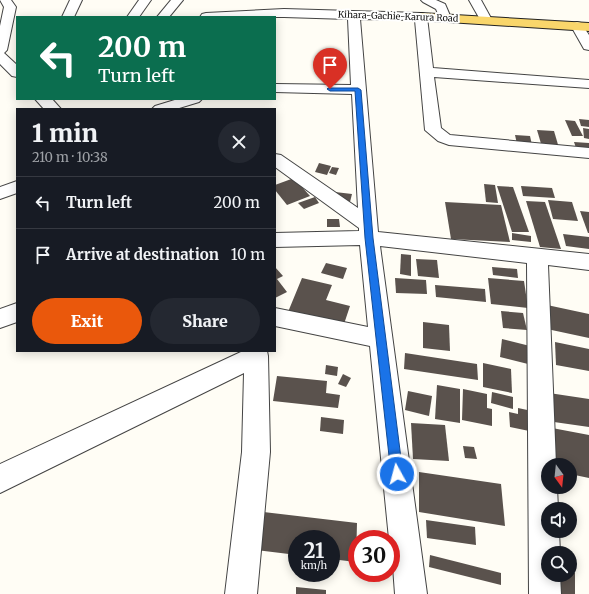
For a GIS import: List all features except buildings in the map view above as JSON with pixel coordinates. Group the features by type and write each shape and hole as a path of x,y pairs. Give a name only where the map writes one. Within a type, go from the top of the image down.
{"main road":[{"name":"Kihara-Gachie-Karura Road","path":"421,17 583,26"}],"street":[{"path":"5,0 10,7 10,11 3,53 16,72"},
{"path":"68,16 76,0"},
{"path":"134,16 145,0"},
{"path":"164,16 177,0"},
{"path":"427,0 441,8 445,18"},
{"path":"475,0 486,20"},
{"path":"231,15 242,4"},
{"name":"Kihara-Gachie-Karura Road","path":"218,16 284,13 421,17"},
{"path":"354,14 368,231 411,594"},
{"path":"421,17 433,130 444,138 455,141 589,153"},
{"path":"583,26 589,46"},
{"path":"428,72 589,84"},
{"path":"276,88 358,90"},
{"path":"44,100 52,108"},
{"path":"163,108 191,100"},
{"path":"195,100 206,108"},
{"path":"276,159 368,231"},
{"path":"0,193 16,187"},
{"path":"276,240 368,231 589,262"},
{"path":"538,256 545,594"},
{"path":"0,319 16,312"},
{"path":"276,316 381,339"},
{"path":"0,479 256,353 256,452 241,594"}],"route":[{"path":"330,89 358,90 369,238 397,474"}]}
